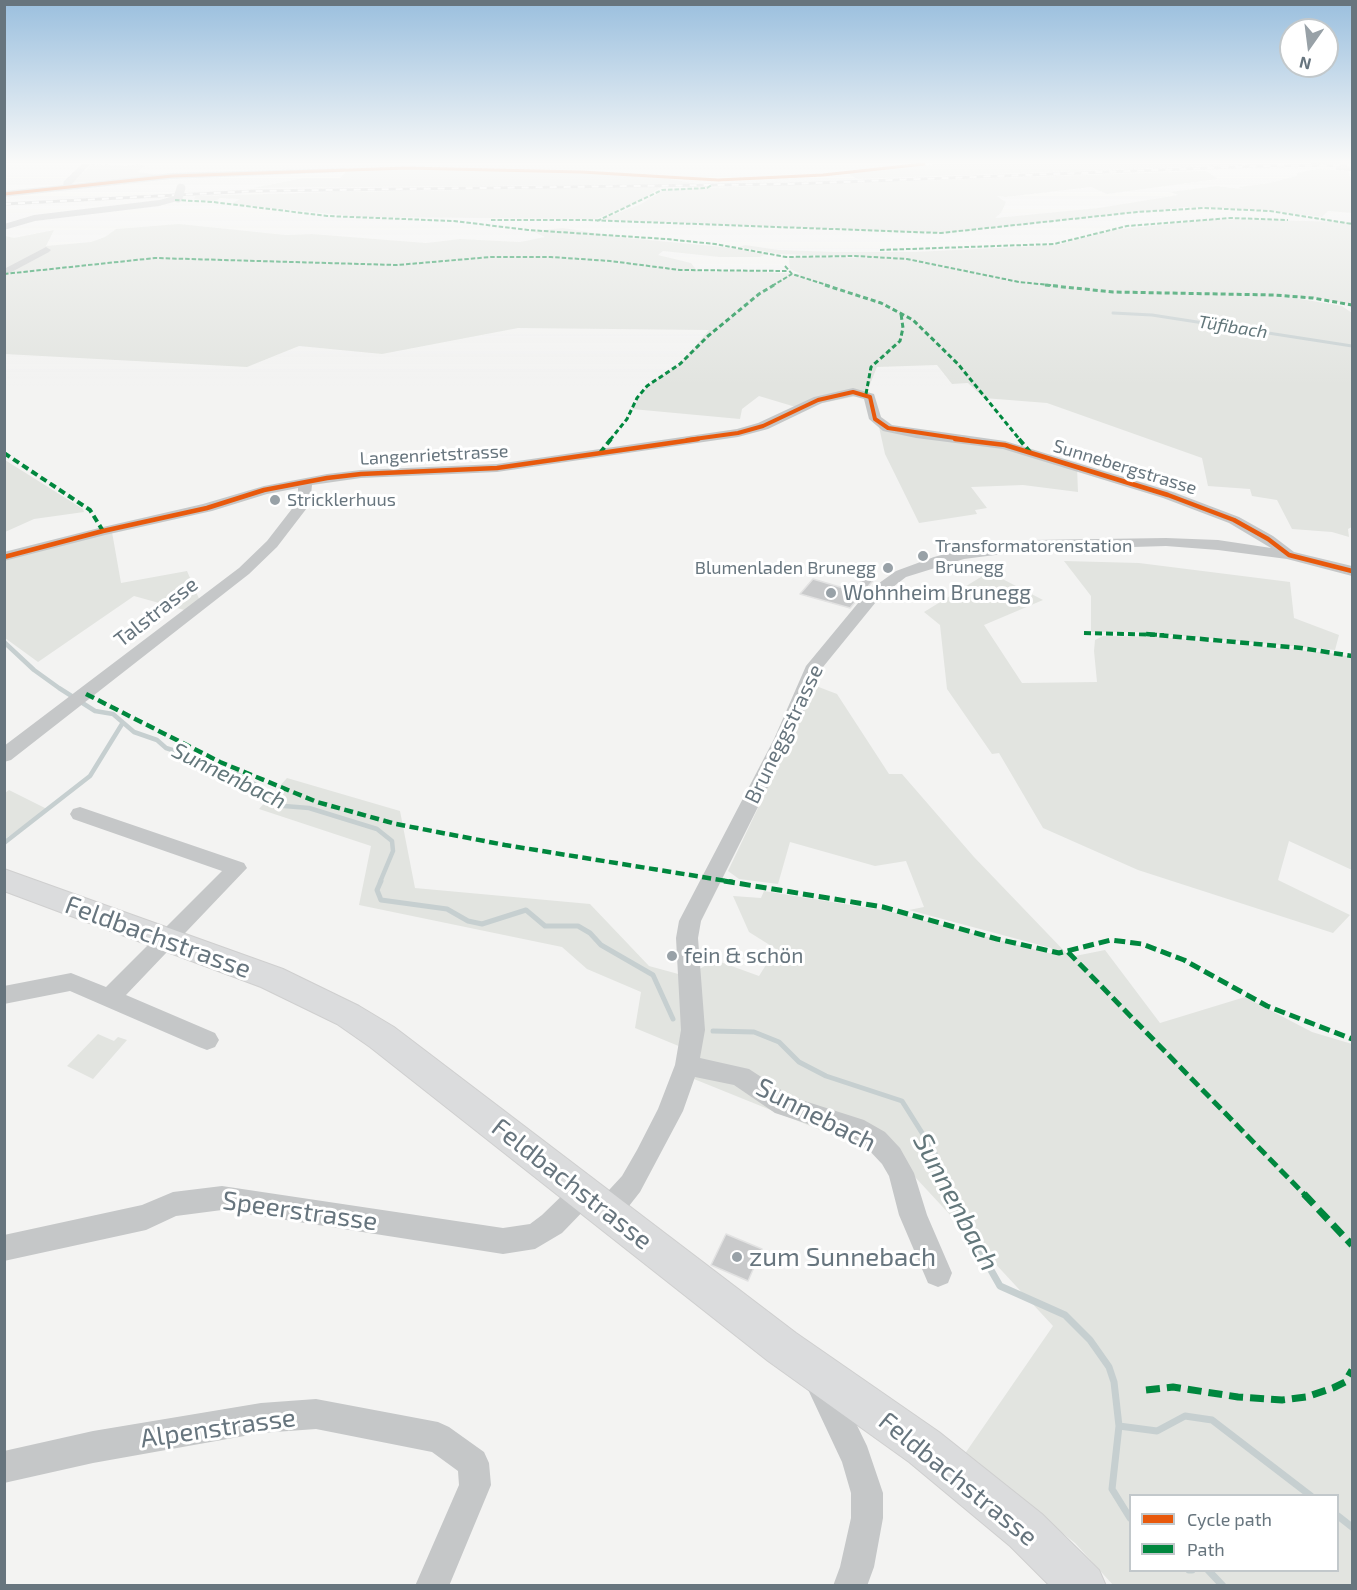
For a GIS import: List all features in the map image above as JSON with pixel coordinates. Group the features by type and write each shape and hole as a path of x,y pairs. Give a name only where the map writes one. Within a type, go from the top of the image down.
{"main road":[{"name":"Feldbachstrasse","path":"4,879 272,978 348,1015 382,1037 817,1372 892,1423 953,1470 1026,1530 1083,1586"}],"street":[{"path":"4,273 46,250"},
{"name":"Langenrietstrasse","path":"4,557 103,531 211,507 264,490 305,482 349,475 497,468 730,434 763,426 807,404 829,397 849,393 866,394"},
{"name":"Sunnebergstrasse","path":"866,394 871,398 878,423 888,428 1005,445 1180,498 1243,525 1268,539 1289,555 1353,571"},
{"name":"Talstrasse","path":"4,756 226,586 261,556 306,499 305,482"},
{"name":"Bruneggstrasse","path":"596,1202 631,1184 670,1111 687,1065 692,1042 693,1018 687,938 690,921 783,740 815,666 879,589 909,571 942,559 1034,545 1166,542 1289,555"},
{"path":"80,814 237,868 108,999"},
{"path":"4,995 71,982 207,1040"},
{"name":"Sunnebach","path":"687,1065 740,1076 784,1105 855,1128 876,1140 891,1156 901,1173 916,1221 938,1273"},
{"name":"Speerstrasse","path":"4,1248 146,1217 173,1204 222,1198 503,1241 535,1236 552,1224 596,1202"},
{"path":"817,1372 829,1405 856,1457 867,1493 867,1518 857,1567 850,1586"},
{"name":"Alpenstrasse","path":"4,1467 93,1447 272,1417 315,1414 438,1438 473,1463 474,1485 432,1586"}],"shaded area":[{"path":"5,238 50,238 46,246 91,242 102,238 365,238 426,243 460,239 520,242 539,238 629,238 724,247 766,254 760,257 719,257 663,251 658,255 691,263 698,272 744,271 801,274 790,269 789,259 794,257 897,258 779,254 739,247 745,245 779,250 836,252 914,252 1057,245 1082,238 1352,238 1352,305 1322,299 1289,297 1342,306 1352,313 1352,527 1348,529 1349,537 1332,532 1292,529 1277,500 1252,496 1250,489 1208,486 1202,458 1047,403 984,398 968,383 952,384 937,365 877,367 866,394 799,408 759,396 742,409 740,419 632,409 647,386 680,364 709,330 518,328 382,354 299,346 247,367 4,354"},
{"path":"879,427 974,439 1077,467 1078,492 1023,485 971,487 987,508 975,510 977,514 919,523 885,454"},
{"path":"5,460 83,509 84,512 34,519 5,532"},
{"path":"112,532 121,583 187,571 200,601 188,611 134,596 38,662 5,638 5,560"},
{"path":"1064,561 1139,563 1290,582 1294,618 1339,635 1335,650 1141,632 1091,632 1091,596"},
{"path":"989,572 1043,600 984,625 1022,683 1097,682 1095,640 1103,636 1159,637 1352,657 1352,870 1289,841 1278,880 1350,915 1333,933 1138,870 1043,828 999,753 992,754 947,689 940,625 924,612"},
{"path":"816,686 837,694 889,774 902,774 974,857 1070,957 1105,950 1160,1023 1245,997 1312,1032 1352,1044 1352,1585 1113,1585 1075,1543 964,1455 1053,1326 902,1163 684,1075 691,974 715,960 759,976 776,949 749,932 733,896 761,898 764,891 888,911 1056,955 1051,948 909,910 924,907 906,861 875,866 790,842 778,884 739,879 728,871"},
{"path":"287,778 400,811 415,888 590,904 649,966 682,975 681,1047 635,1028 641,992 587,969 562,947 359,905 371,846 259,809"},
{"path":"9,790 47,809 5,839 5,793"},
{"path":"98,1034 114,1041 118,1037 127,1040 93,1079 67,1066"}],"building":[{"name":"Wohnheim Brunegg","path":"872,573 876,577 850,608 800,594 813,579 850,590"},
{"name":"zum Sunnebach","path":"726,1234 762,1249 748,1281 711,1265"}],"waterway":[{"name":"Tüfibach","path":"1113,313 1152,315 1352,346"},
{"name":"Sunnenbach","path":"4,642 34,670 59,688 95,711 113,714 134,732 157,740 166,748 200,759 216,770 237,774 268,792 284,806 309,808 377,829 392,841 393,851 380,882"},
{"path":"4,843 90,776 122,724"},
{"name":"Sunnenbach","path":"381,881 377,890 381,900 447,909 468,921 482,924 526,910 545,926 578,926 590,933 601,945 653,975 673,1019"},
{"name":"Sunnenbach","path":"713,1031 754,1032 779,1042 799,1062 826,1076 902,1101 936,1155 954,1195"},
{"name":"Sunnenbach","path":"953,1194 971,1235 1000,1286 1065,1315 1090,1340 1109,1367 1114,1382 1119,1426"},
{"path":"1119,1426 1157,1431 1185,1416 1212,1420 1308,1494"},
{"name":"Sunnenbach","path":"1119,1426 1112,1489 1129,1516"},
{"path":"1339,1517 1352,1527"},
{"name":"Sunnenbach","path":"1210,1572 1223,1586"}],"marked path":[{"path":"654,238 715,244 786,257 855,256 907,259 1019,282 1113,292 1274,295 1313,298 1352,305"},
{"path":"880,250 1054,244 1078,238"},
{"path":"4,274 155,258 397,265 491,257 551,257 610,261 680,270 787,271"},
{"path":"785,266 792,274 881,303 913,320 958,364 1030,452"},
{"path":"600,453 627,419 637,398 647,386 680,364 708,336 759,294 792,274"},
{"path":"866,394 871,367 900,341 903,328 901,314"},
{"path":"4,453 90,510 103,531"},
{"path":"1084,633 1148,634 1301,648 1352,656"},
{"path":"86,694 220,762 317,802 396,824 505,845 883,907 997,939 1059,953 1111,940 1142,944 1184,960 1267,1006 1352,1039"},
{"path":"1068,952 1257,1143 1352,1245"},
{"path":"1146,1390 1173,1387 1238,1397 1282,1400 1306,1397 1333,1388 1345,1382 1352,1370"}],"cycle path":[{"path":"4,557 103,531 207,508 264,490 327,478 361,474 497,468 738,433 763,426 818,400 853,392 870,397 875,419 888,428 916,434 1005,445 1168,495 1234,520 1268,539 1289,555 1352,571"}],"place":[{"name":"Stricklerhuus","path":"275,500"},
{"name":"Transformatorenstation Brunegg","path":"923,556"},
{"name":"Blumenladen Brunegg","path":"888,568"},
{"name":"Wohnheim Brunegg","path":"831,593"},
{"name":"fein & schön","path":"672,956"},
{"name":"zum Sunnebach","path":"737,1257"}]}
